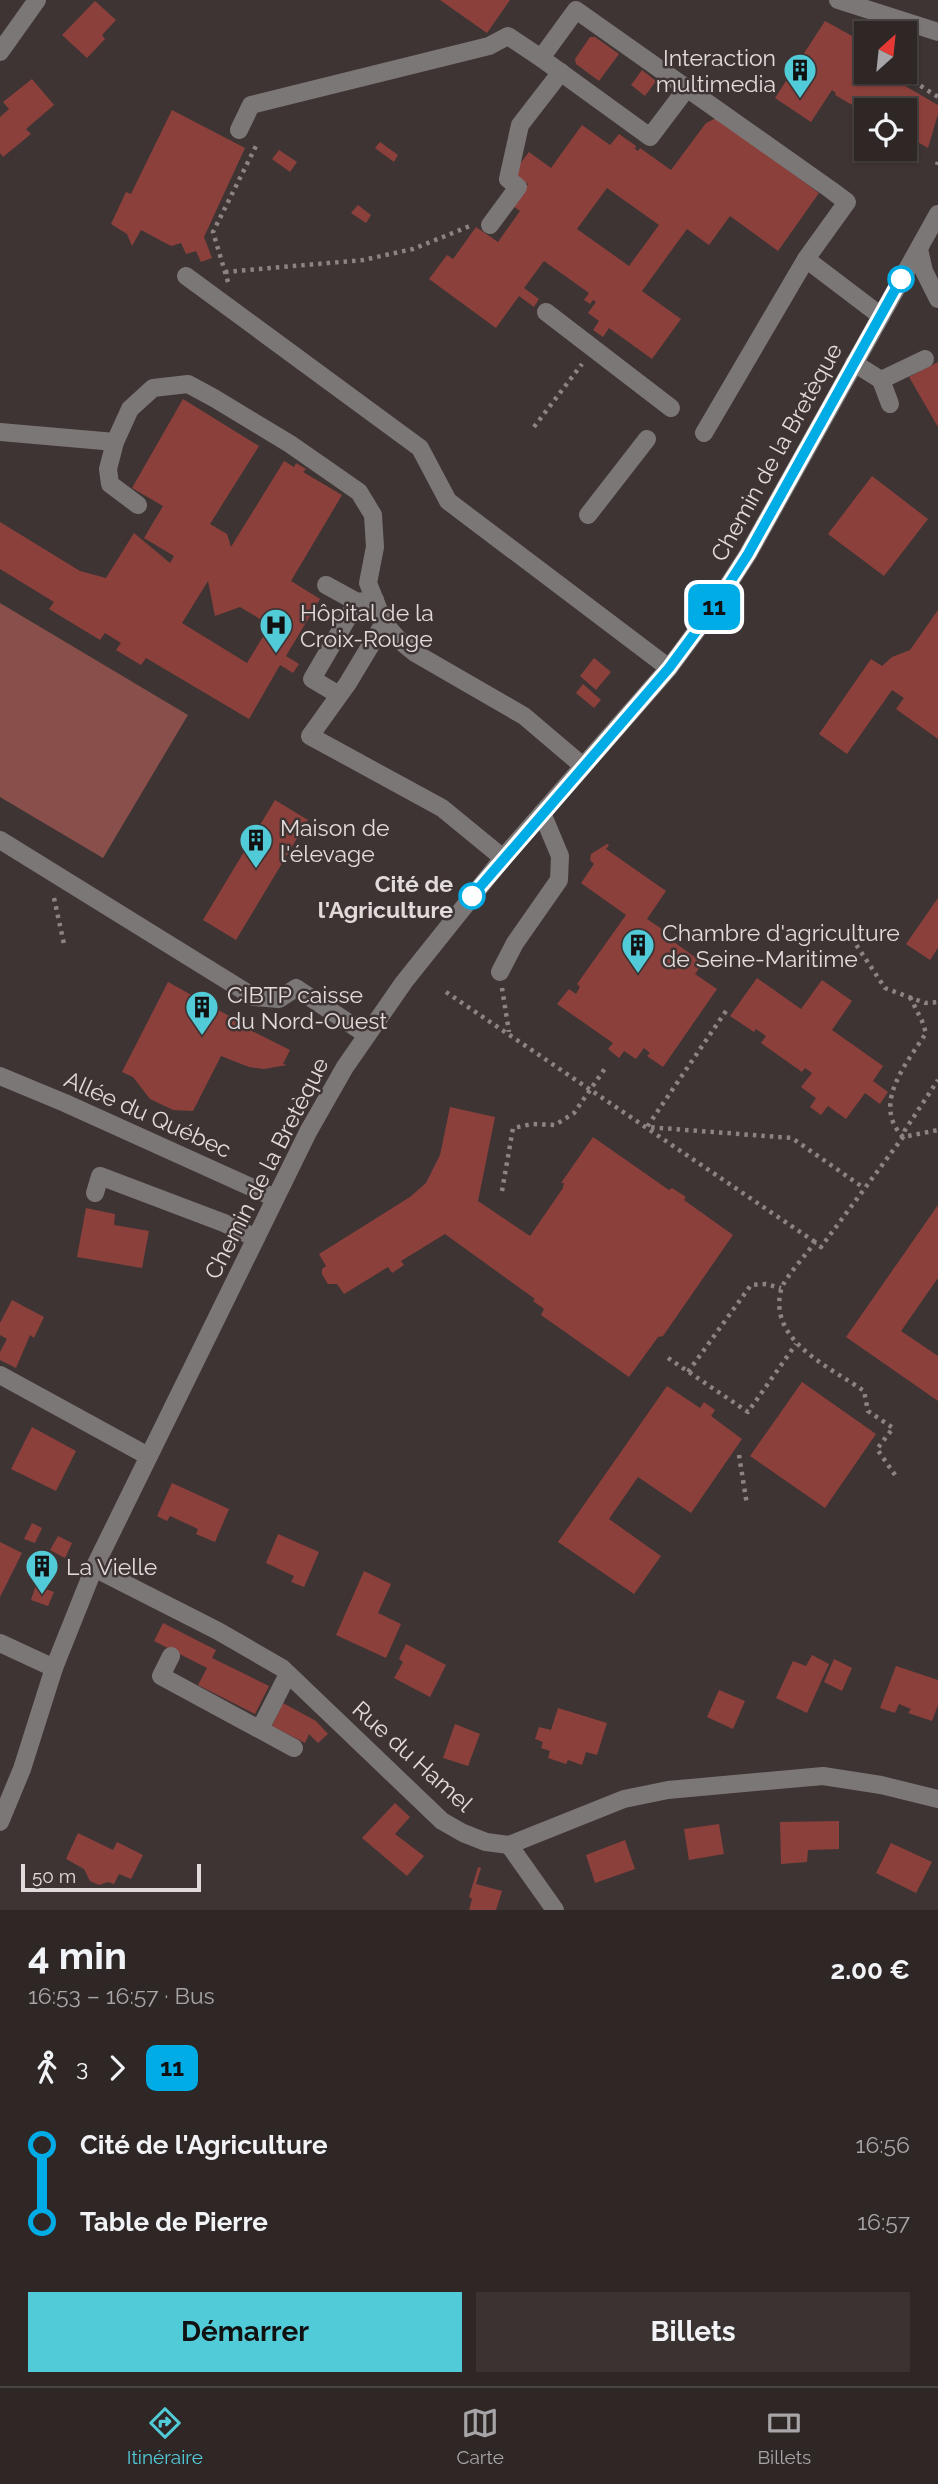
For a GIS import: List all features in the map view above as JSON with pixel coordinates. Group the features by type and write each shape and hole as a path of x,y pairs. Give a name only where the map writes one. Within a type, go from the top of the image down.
{"street":[{"path":"0,52 37,0"},
{"path":"838,0 938,32"},
{"path":"541,58 576,10 847,202 806,259 704,433"},
{"path":"240,128 251,105 489,46 508,36 650,137 687,88"},
{"path":"490,225 517,187 508,179 520,125 561,72"},
{"name":"Chemin de la Bretèque","path":"0,1822 22,1769 54,1668 94,1568 308,1132 345,1067 404,982 503,858 669,668 735,575 938,214"},
{"path":"919,249 924,271 938,299"},
{"path":"806,259 881,316"},
{"path":"186,276 420,449 448,501 669,668"},
{"path":"546,312 671,408"},
{"path":"881,380 925,359"},
{"path":"854,363 881,380 890,404"},
{"path":"138,505 110,484 108,469 115,442 130,409 153,388 188,384 290,444 359,492 373,515 375,547 366,601 312,679 339,695"},
{"path":"0,432 115,442"},
{"path":"588,515 646,439"},
{"path":"326,585 366,601 398,639 415,653 524,716 583,766"},
{"path":"384,623 310,736 442,808 503,858"},
{"path":"500,972 515,943 559,880 560,856 542,813"},
{"path":"0,840 254,997 279,999 296,988 367,1035"},
{"name":"Allée du Québec","path":"2,1079 65,1102 275,1198"},
{"path":"95,1193 100,1175 256,1238"},
{"path":"0,1375 149,1456"},
{"name":"Rue du Hamel","path":"94,1568 218,1631 288,1674 442,1821 486,1842 509,1845"},
{"path":"0,1643 54,1668"},
{"path":"171,1656 161,1676 294,1748"},
{"path":"260,1730 288,1674"},
{"path":"555,1910 509,1845 624,1799 716,1784 823,1776 881,1785 938,1799"}],"path":[{"path":"917,84 938,97"},
{"path":"223,304 232,293 213,232 260,138 240,128"},
{"path":"225,272 363,260 414,250 471,225 490,225"},
{"path":"534,427 594,349"},
{"path":"63,879 54,897 64,944"},
{"path":"847,931 885,988 925,1003 938,1002"},
{"path":"500,972 509,1033"},
{"path":"446,992 821,1247 903,1137 938,1080"},
{"path":"903,1137 892,1126 889,1111 900,1071 926,1033 909,997"},
{"path":"647,1127 726,1011"},
{"path":"502,1191 513,1128 532,1124 555,1125 574,1113 606,1067"},
{"path":"647,1127 792,1138 864,1188"},
{"path":"903,1137 938,1130"},
{"path":"815,1242 781,1288 780,1308 787,1333 796,1344 864,1391 868,1411 894,1428 877,1449 895,1475"},
{"path":"688,1372 751,1285 766,1284 781,1288"},
{"path":"667,1358 748,1412 796,1344"},
{"path":"739,1455 747,1505"}],"shaded area":[{"path":"0,603 188,715 103,858 0,797"}],"building":[{"path":"440,0 510,0 487,33"},
{"path":"95,1 116,20 102,35 105,39 87,58 62,35"},
{"path":"825,21 854,37 854,84 902,84 938,105 938,114 928,148 917,142 917,98 854,98 854,106 835,95 832,90 811,122 775,98"},
{"path":"590,37 595,37 619,54 599,81 576,64 575,59"},
{"path":"642,70 656,81 645,96 631,85"},
{"path":"32,79 54,105 26,129 31,134 3,157 0,153 0,117 9,109 3,102"},
{"path":"172,110 245,148 204,237 212,258 201,262 196,251 186,254 181,243 171,246 141,230 132,246 127,234 111,224 126,192 131,194"},
{"path":"716,118 819,193 778,251 730,216 709,245 687,229 642,291 681,319 652,359 609,328 603,337 593,330 599,321 588,313 596,302 593,300 590,304 584,300 589,293 544,261 524,288 539,299 534,307 519,296 496,328 429,279 447,255 453,259 476,227 498,242 520,211 513,206 528,184 513,173 529,152 551,168 582,125 610,145 619,134 636,146 635,149 638,151 640,148 671,170 706,123","holes":["607,188 659,225 629,266 577,229"]},
{"path":"380,142 398,155 394,162 375,148"},
{"path":"279,150 297,162 290,172 272,159"},
{"path":"358,205 371,215 366,223 351,213"},
{"path":"938,362 938,427 909,377"},
{"path":"183,399 259,446 210,524 227,534 231,547 284,461 294,467 296,463 306,469 303,472 342,495 291,581 320,599 286,656 299,664 293,673 280,665 249,719 146,658 141,665 116,650 121,643 105,633 100,640 49,609 54,602 0,569 0,522 80,571 106,578 134,533 170,563 174,556 144,538 163,506 132,488","holes":["208,581 215,616 240,607 270,625 247,663 182,623"]},
{"path":"872,476 928,519 884,576 828,534"},
{"path":"938,610 938,739 896,709 904,698 892,690 847,754 819,734 871,659 882,666 892,657 910,650"},
{"path":"594,658 611,672 596,690 580,676"},
{"path":"583,684 601,700 594,708 576,693"},
{"name":"Maison de l'élevage","path":"275,800 308,820 236,940 203,920"},
{"name":"Chambre d'agriculture de Seine-Maritime","path":"609,845 606,849 666,891 647,919 703,963 695,974 717,989 663,1067 647,1056 650,1053 644,1048 636,1059 624,1051 619,1058 608,1049 613,1043 557,1004 569,989 576,994 580,987 577,984 626,915 581,883 594,864 590,860 591,854"},
{"path":"938,898 938,948 930,960 906,944"},
{"path":"757,978 801,1009 822,980 852,1001 832,1030 883,1066 873,1081 888,1092 880,1104 865,1093 846,1119 828,1106 821,1115 810,1107 816,1098 801,1087 812,1073 805,1068 802,1072 761,1043 766,1036 756,1029 754,1032 730,1016"},
{"name":"CIBTP caisse du Nord-Ouest","path":"168,982 240,1022 238,1024 290,1050 283,1064 287,1065 264,1069 249,1067 221,1056 193,1111 173,1110 150,1099 133,1077 122,1072"},
{"path":"450,1107 495,1117 478,1201 530,1236 563,1188 564,1183 561,1183 593,1137 669,1190 672,1188 686,1197 684,1200 733,1235 663,1336 658,1337 629,1377 541,1315 544,1309 533,1301 535,1299 445,1234 401,1261 404,1265 392,1273 388,1267 344,1294 337,1284 328,1284 322,1274 322,1269 326,1266 319,1254 410,1197 426,1183 440,1155"},
{"path":"938,1205 938,1278 901,1331 938,1356 938,1401 846,1337"},
{"path":"86,1208 115,1214 114,1225 149,1231 142,1268 77,1257"},
{"path":"12,1300 44,1317 34,1338 30,1335 16,1368 0,1360 0,1352 7,1339 0,1335 0,1323"},
{"path":"802,1382 876,1434 825,1508 750,1456"},
{"path":"667,1386 700,1408 704,1402 715,1410 711,1416 742,1439 691,1513 638,1477 609,1519 661,1556 634,1594 558,1542"},
{"path":"32,1427 76,1451 56,1491 11,1469"},
{"path":"172,1483 229,1509 215,1542 196,1534 198,1529 170,1516 167,1521 157,1516"},
{"path":"32,1523 42,1528 35,1543 24,1539"},
{"path":"278,1534 319,1552 304,1587 291,1582 294,1576 266,1563"},
{"path":"58,1536 72,1543 65,1558 50,1550"},
{"path":"0,1542 22,1553 0,1597"},
{"path":"364,1571 391,1584 378,1613 401,1624 386,1658 336,1635"},
{"name":"La Vielle","path":"36,1585 54,1592 48,1606 31,1600"},
{"path":"163,1623 216,1650 212,1658 269,1686 255,1714 198,1685 207,1668 154,1641"},
{"path":"406,1644 446,1665 430,1697 394,1678 403,1662 399,1659"},
{"path":"812,1655 829,1664 807,1713 776,1698 793,1661 806,1666"},
{"path":"834,1659 852,1668 842,1691 824,1682"},
{"path":"896,1666 938,1680 938,1705 932,1721 908,1713 911,1709 899,1704 895,1713 880,1708"},
{"path":"719,1690 745,1701 733,1729 707,1717"},
{"path":"283,1703 316,1721 328,1734 318,1743 309,1734 305,1743 272,1726"},
{"path":"558,1708 607,1723 597,1755 586,1752 582,1765 568,1760 566,1764 548,1758 550,1751 541,1748 543,1742 535,1739 539,1727 551,1730"},
{"path":"455,1724 480,1734 468,1766 443,1758"},
{"path":"395,1803 410,1817 395,1834 424,1856 407,1876 362,1838"},
{"path":"839,1821 839,1849 808,1850 807,1862 781,1864 780,1822"},
{"path":"719,1824 724,1854 689,1860 684,1829"},
{"path":"78,1833 113,1850 117,1842 143,1855 131,1879 119,1874 114,1884 108,1882 99,1885 90,1881 84,1869 66,1859"},
{"path":"625,1840 635,1869 595,1883 586,1855"},
{"path":"891,1843 932,1862 916,1893 876,1873"},
{"path":"478,1867 481,1868 476,1884 502,1891 496,1910 469,1910 472,1899 469,1897"}],"bus line":[{"name":"11","path":"472,896 669,668 712,610 748,554 901,279"}],"place":[{"name":"Interaction multimedia","path":"800,100"},
{"name":"Hôpital de la Croix-Rouge","path":"276,655"},
{"name":"Maison de l'élevage","path":"256,870"},
{"name":"Cité de l'Agriculture","path":"472,896"},
{"name":"Chambre d'agriculture de Seine-Maritime","path":"638,975"},
{"name":"CIBTP caisse du Nord-Ouest","path":"202,1037"},
{"name":"La Vielle","path":"42,1596"}]}
